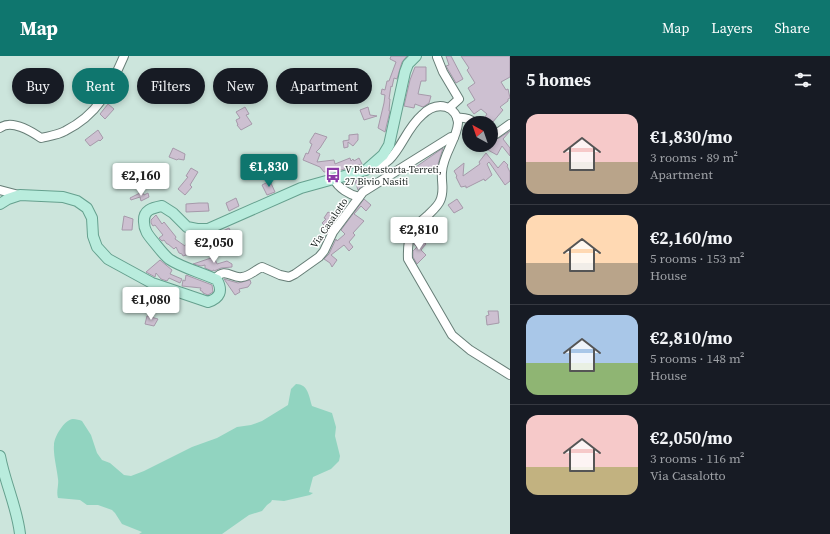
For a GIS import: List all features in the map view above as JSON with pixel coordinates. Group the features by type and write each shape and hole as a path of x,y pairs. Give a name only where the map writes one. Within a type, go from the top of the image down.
{"main road":[{"path":"0,204 8,199 20,195 63,196 77,201 87,208 92,218 93,236 97,247 108,259 152,283 208,302 214,300 220,295 221,287 217,280 176,262 161,251 144,228 146,212 152,208 162,206 173,213 187,226 197,229 208,229 301,188 366,170 383,155 389,145 405,72 408,64 416,56"},
{"path":"0,456 10,496 18,517 20,534"}],"street":[{"path":"0,128 2,126 12,125 30,131 41,138 64,132 89,116 104,98 124,56"},
{"path":"437,57 442,72 459,99 449,108"},
{"path":"366,170 376,169 384,165 396,152 414,122 426,111 438,106 449,108 455,114 458,124 446,154 442,172 444,191 440,203 414,227 409,235 407,245 408,258 452,335 470,350 510,375"},
{"path":"457,118 462,117"},
{"path":"498,133 510,124"},
{"name":"Via Casalotto","path":"215,279 218,275 227,273 239,278 249,276 262,267 280,275 289,277 295,274 319,257 324,251 333,232 359,197 369,188 451,137 454,137"},
{"path":"334,179 335,182 345,191 352,196 359,197"},
{"path":"0,190 20,195"}],"green space":[{"path":"296,384 306,388 312,406 332,413 336,427 335,436 340,456 339,461 331,469 313,477 309,492 313,493 310,495 284,501 272,500 262,511 249,515 222,534 139,534 142,532 122,524 112,510 98,505 87,505 80,500 58,498 58,481 54,442 60,429 70,420 74,419 82,421 91,435 97,453 102,460 110,463 124,475 131,476 192,447 217,438 237,427 251,425 262,421 288,405 291,389"}],"building":[{"path":"391,56 407,56 402,62 397,79 394,78 392,87 391,86 389,99 390,111 385,132 378,128 385,95 381,94 382,89 385,90 387,81 389,81 396,62 390,59"},
{"path":"446,56 451,56 463,79 456,83 446,66 449,65"},
{"path":"461,56 510,56 510,77 501,82 506,90 508,89 510,98 500,107 503,110 498,116 486,116 487,114 481,109 474,114 467,105 475,100 468,88 475,83 467,70 469,68"},
{"path":"415,67 426,67 426,81 421,81 418,94 431,96 429,103 423,107 415,104 414,108 404,106 410,80"},
{"path":"108,104 114,109 105,119 100,114"},
{"path":"245,107 249,114 246,115 252,124 241,130 237,125 236,120 240,118 236,112"},
{"path":"368,107 370,115 377,116 364,120 360,110"},
{"path":"98,130 103,138 90,146 85,140"},
{"path":"510,131 503,139 510,148 510,156 502,146 497,155 492,152 498,152 499,138"},
{"path":"315,133 327,137 316,152 320,154 317,162 334,160 335,164 350,158 351,161 353,159 354,161 359,158 362,164 341,170 324,172 320,167 303,160 306,153 308,154 312,144 310,141"},
{"path":"358,134 358,140 353,146 348,142 348,147 344,148 343,141 349,140 349,135"},
{"path":"173,148 185,154 184,160 177,160 169,157"},
{"path":"443,148 436,172 422,169 416,174 413,169"},
{"path":"486,153 498,168 504,161 508,165 510,181 505,185 489,162 487,164 492,175 485,181 484,179 466,188 466,186 461,187 454,171 464,163 463,176 480,164 479,162"},
{"path":"191,168 198,172 190,185 192,187 185,195 178,189 188,177 186,176"},
{"path":"366,177 368,182 358,190 355,181"},
{"path":"270,181 275,192 267,195 262,185"},
{"path":"142,192 144,195 148,193 149,197 141,201 140,197 131,200 130,198"},
{"path":"236,198 239,206 229,211 226,203"},
{"path":"364,199 371,205 366,211 361,206 354,214 364,221 353,233 355,235 349,242 353,247 349,251 344,245 331,255 337,260 332,267 330,263 324,259 329,254 336,239 337,241 345,234 341,230"},
{"path":"457,199 463,208 454,213 448,205"},
{"path":"208,203 209,211 186,212 186,204"},
{"path":"328,212 333,215 330,220 332,222 327,228 322,223 326,219 324,218"},
{"path":"156,215 162,224 164,222 176,237 175,239 185,246 187,242 192,245 194,242 200,247 196,252 183,256 179,253 176,247 174,249 164,240 162,241 159,238 163,235 155,225 153,226 151,223 151,220"},
{"path":"124,216 133,219 132,230 122,230"},
{"path":"229,228 234,238 225,243 222,237 217,239 215,235"},
{"path":"420,238 426,244 421,250 426,255 417,264 413,257 413,251 417,247 414,244"},
{"path":"214,257 217,264 227,261 232,264 232,267 212,271 205,268 205,265 201,266 193,264"},
{"path":"160,260 172,270 170,274 182,279 180,283 169,278 167,281 161,279 156,273 155,277 146,272"},
{"path":"186,275 212,285 213,292 208,295 200,290 201,288 182,286"},
{"path":"224,279 238,283 250,280 251,283 248,287 239,289 240,292 235,295"},
{"path":"147,295 152,297 148,310 140,306 142,301 144,302"},
{"path":"488,311 498,311 499,323 487,325 486,316 489,315"},
{"path":"147,316 158,319 154,326 145,324"}],"place":[{"name":"V Pietrastorta-Terreti, 27 Bivio Nasiti","path":"333,175"}]}
